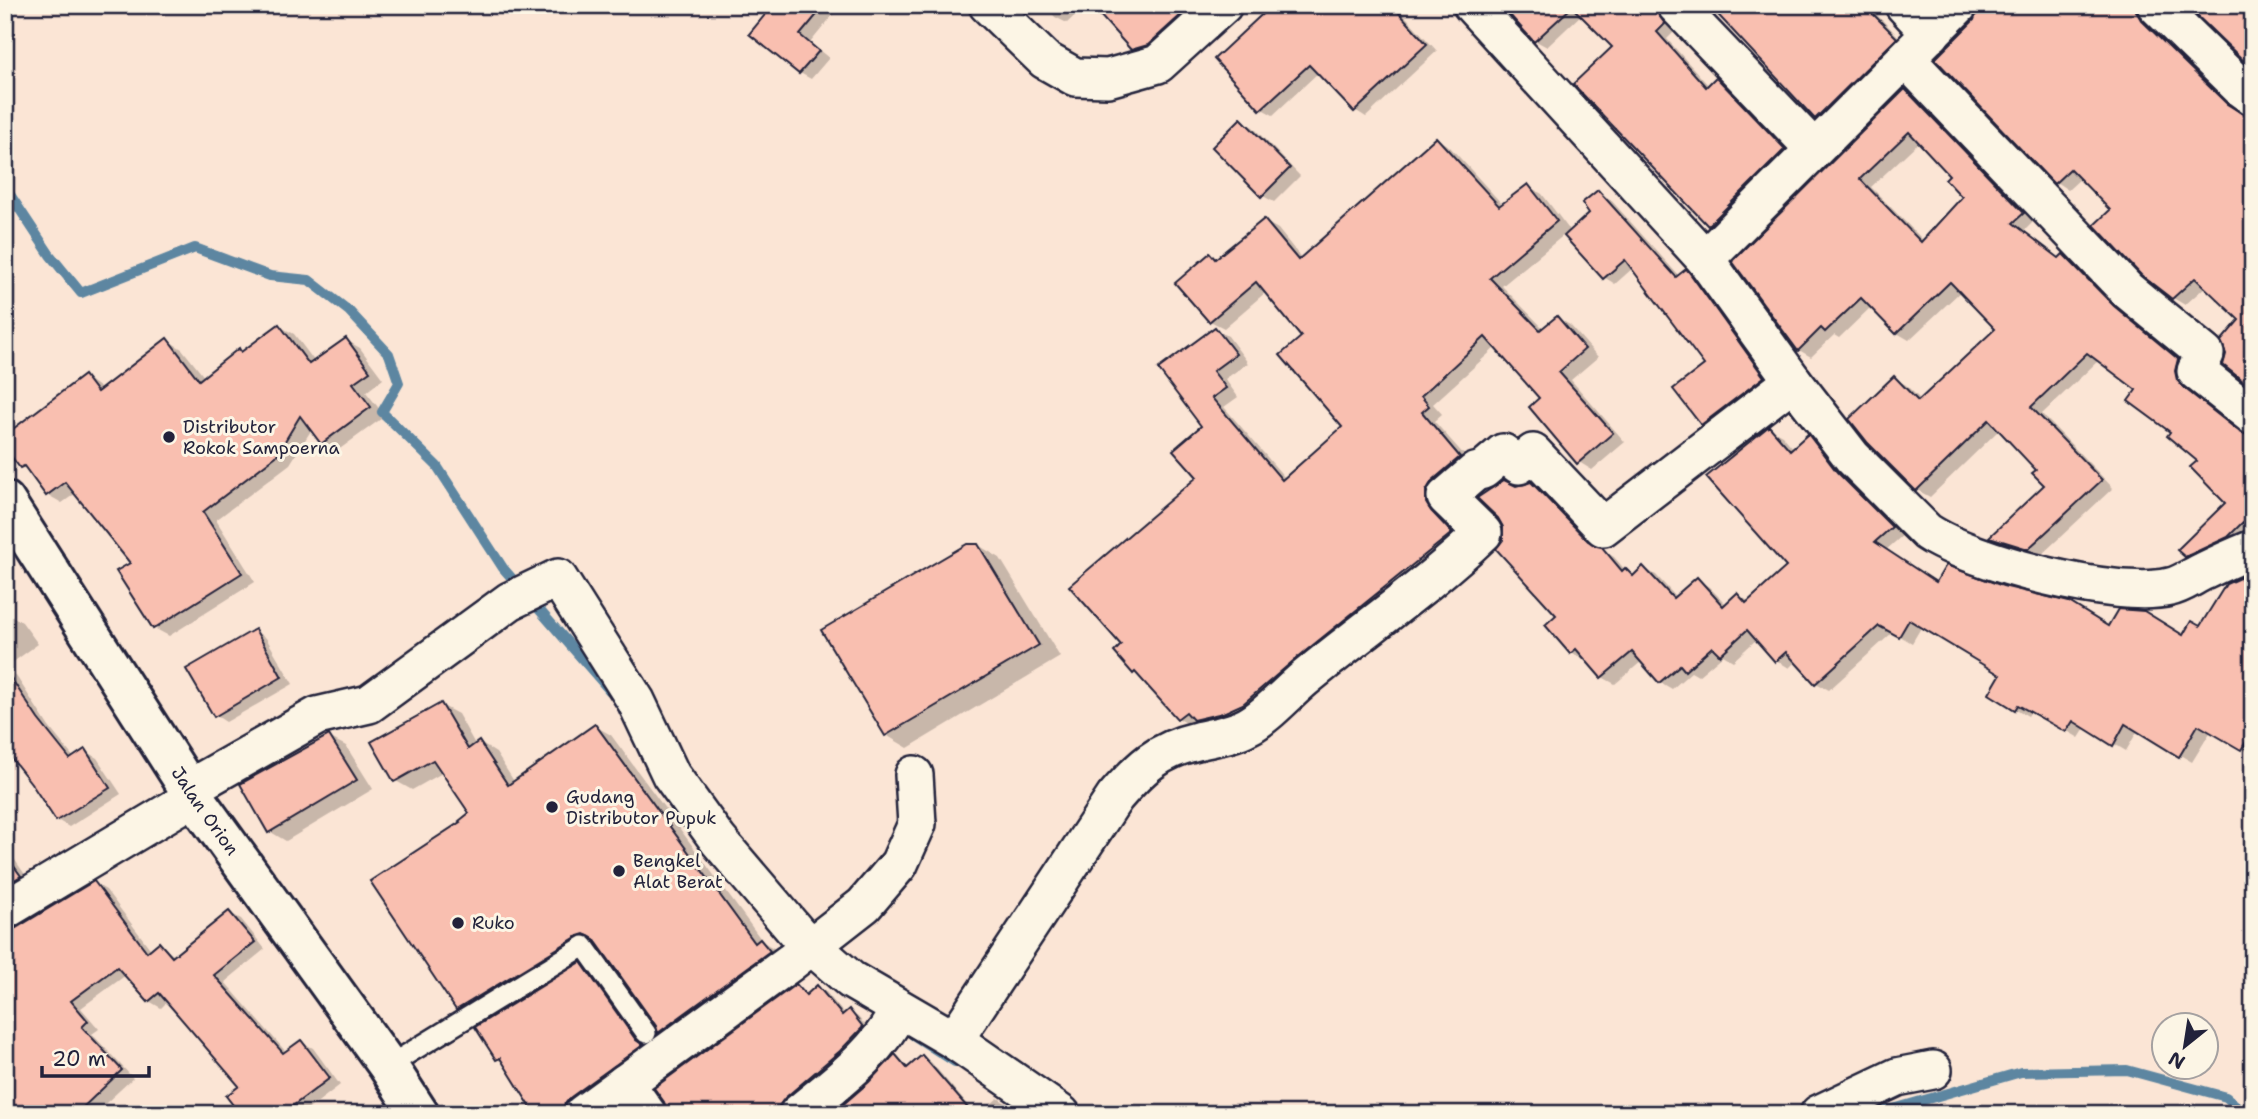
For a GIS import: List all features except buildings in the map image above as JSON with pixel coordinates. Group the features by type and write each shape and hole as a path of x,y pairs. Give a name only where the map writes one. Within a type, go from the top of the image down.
{"highway":[{"name":"Jalan Orion","path":"5,501 192,793 388,1066 419,1114"}],"street":[{"path":"988,5 1045,60 1075,77 1108,78 1158,64 1223,5"},
{"path":"1472,5 1705,259 1852,457 1917,523 1941,542 1976,556 2061,579 2115,589 2145,590 2172,587 2253,549"},
{"path":"1676,5 1814,149"},
{"path":"1904,5 1931,34"},
{"path":"1705,259 1959,5"},
{"path":"2156,5 2249,87"},
{"path":"1906,59 2127,290 2204,354 2205,357 2196,371 2253,416"},
{"path":"954,1040 1115,797 1148,762 1166,750 1215,738 1248,726 1450,565 1483,533 1446,497 1475,472 1483,470 1503,453 1519,465 1533,453 1603,527 1793,381"},
{"path":"5,910 317,716 369,704 510,601 558,578 636,701 671,775 718,840 798,934 804,953 851,980 894,1018 954,1040 1046,1109"},
{"path":"583,1114 804,953 864,905 899,864 917,824 914,775"},
{"path":"798,1114 845,1075 894,1018"},
{"path":"1819,1114 1898,1077 1933,1070"},
{"path":"625,1083 647,1114"}],"lane":[{"path":"388,1066 584,946 646,1033"}],"waterway":[{"path":"5,187 50,255 81,293 195,248 270,276 309,280 349,311 389,354 399,383 382,412 437,466 503,568 610,691"},
{"path":"913,1035 955,1062"},
{"path":"1876,1114 2021,1072 2127,1070 2226,1097 2246,1114"}],"place":[{"name":"Distributor Rokok Sampoerna","path":"169,437"},
{"name":"Gudang Distributor Pupuk","path":"552,807"},
{"name":"Bengkel Alat Berat","path":"619,871"},
{"name":"Ruko","path":"458,923"}]}
